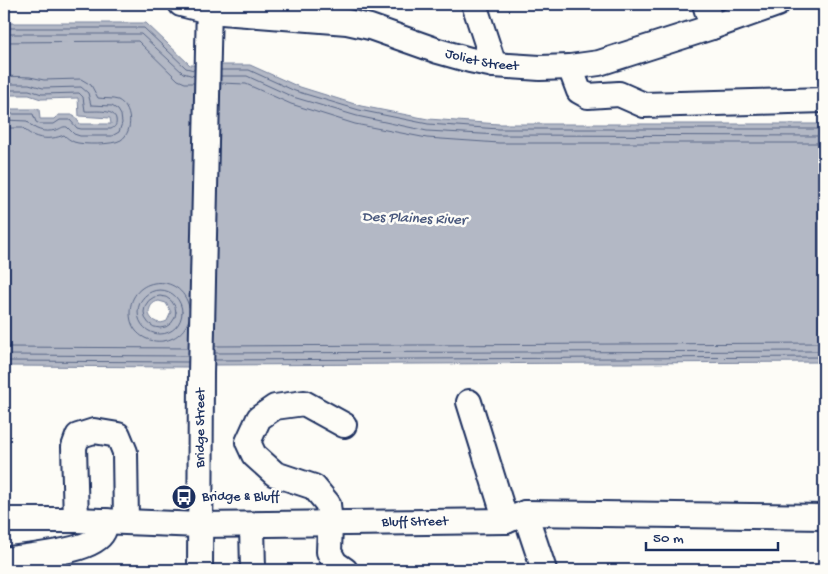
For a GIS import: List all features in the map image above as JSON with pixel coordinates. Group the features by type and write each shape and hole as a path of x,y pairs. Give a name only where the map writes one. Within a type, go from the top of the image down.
{"street":[{"name":"Joliet Street","path":"181,4 346,22 378,30 438,51 494,65 570,67 599,63 712,27 772,5"},
{"path":"474,4 494,65"},
{"path":"705,4 712,27"},
{"name":"Bridge Street","path":"200,570 201,374 209,8"},
{"path":"570,67 579,91 588,96 619,94 644,105 824,100"},
{"path":"469,402 515,517 544,570"},
{"path":"344,425 304,403 276,407 259,418 248,442 254,455 276,474 314,487 328,504 330,524 329,552 335,563 345,570"},
{"path":"4,560 68,550 97,539 116,521 126,452 118,435 94,431 78,436 74,447 76,520"},
{"name":"Bluff Street","path":"4,520 252,525 515,517 824,517"},
{"path":"252,525 253,570"}],"water":[{"name":"Des Plaines River","path":"4,23 146,23 190,65 250,65 297,86 361,106 428,119 499,124 824,124 824,362 214,365 187,367 4,366 4,109 39,109 40,119 54,119 58,115 74,115 80,124 111,124 110,118 79,116 78,98 41,99 29,95 4,95","holes":["159,301 166,303 171,312 167,321 161,323 154,321 149,314 151,305"]}],"place":[{"name":"Bridge & Bluff","path":"184,497"}]}
